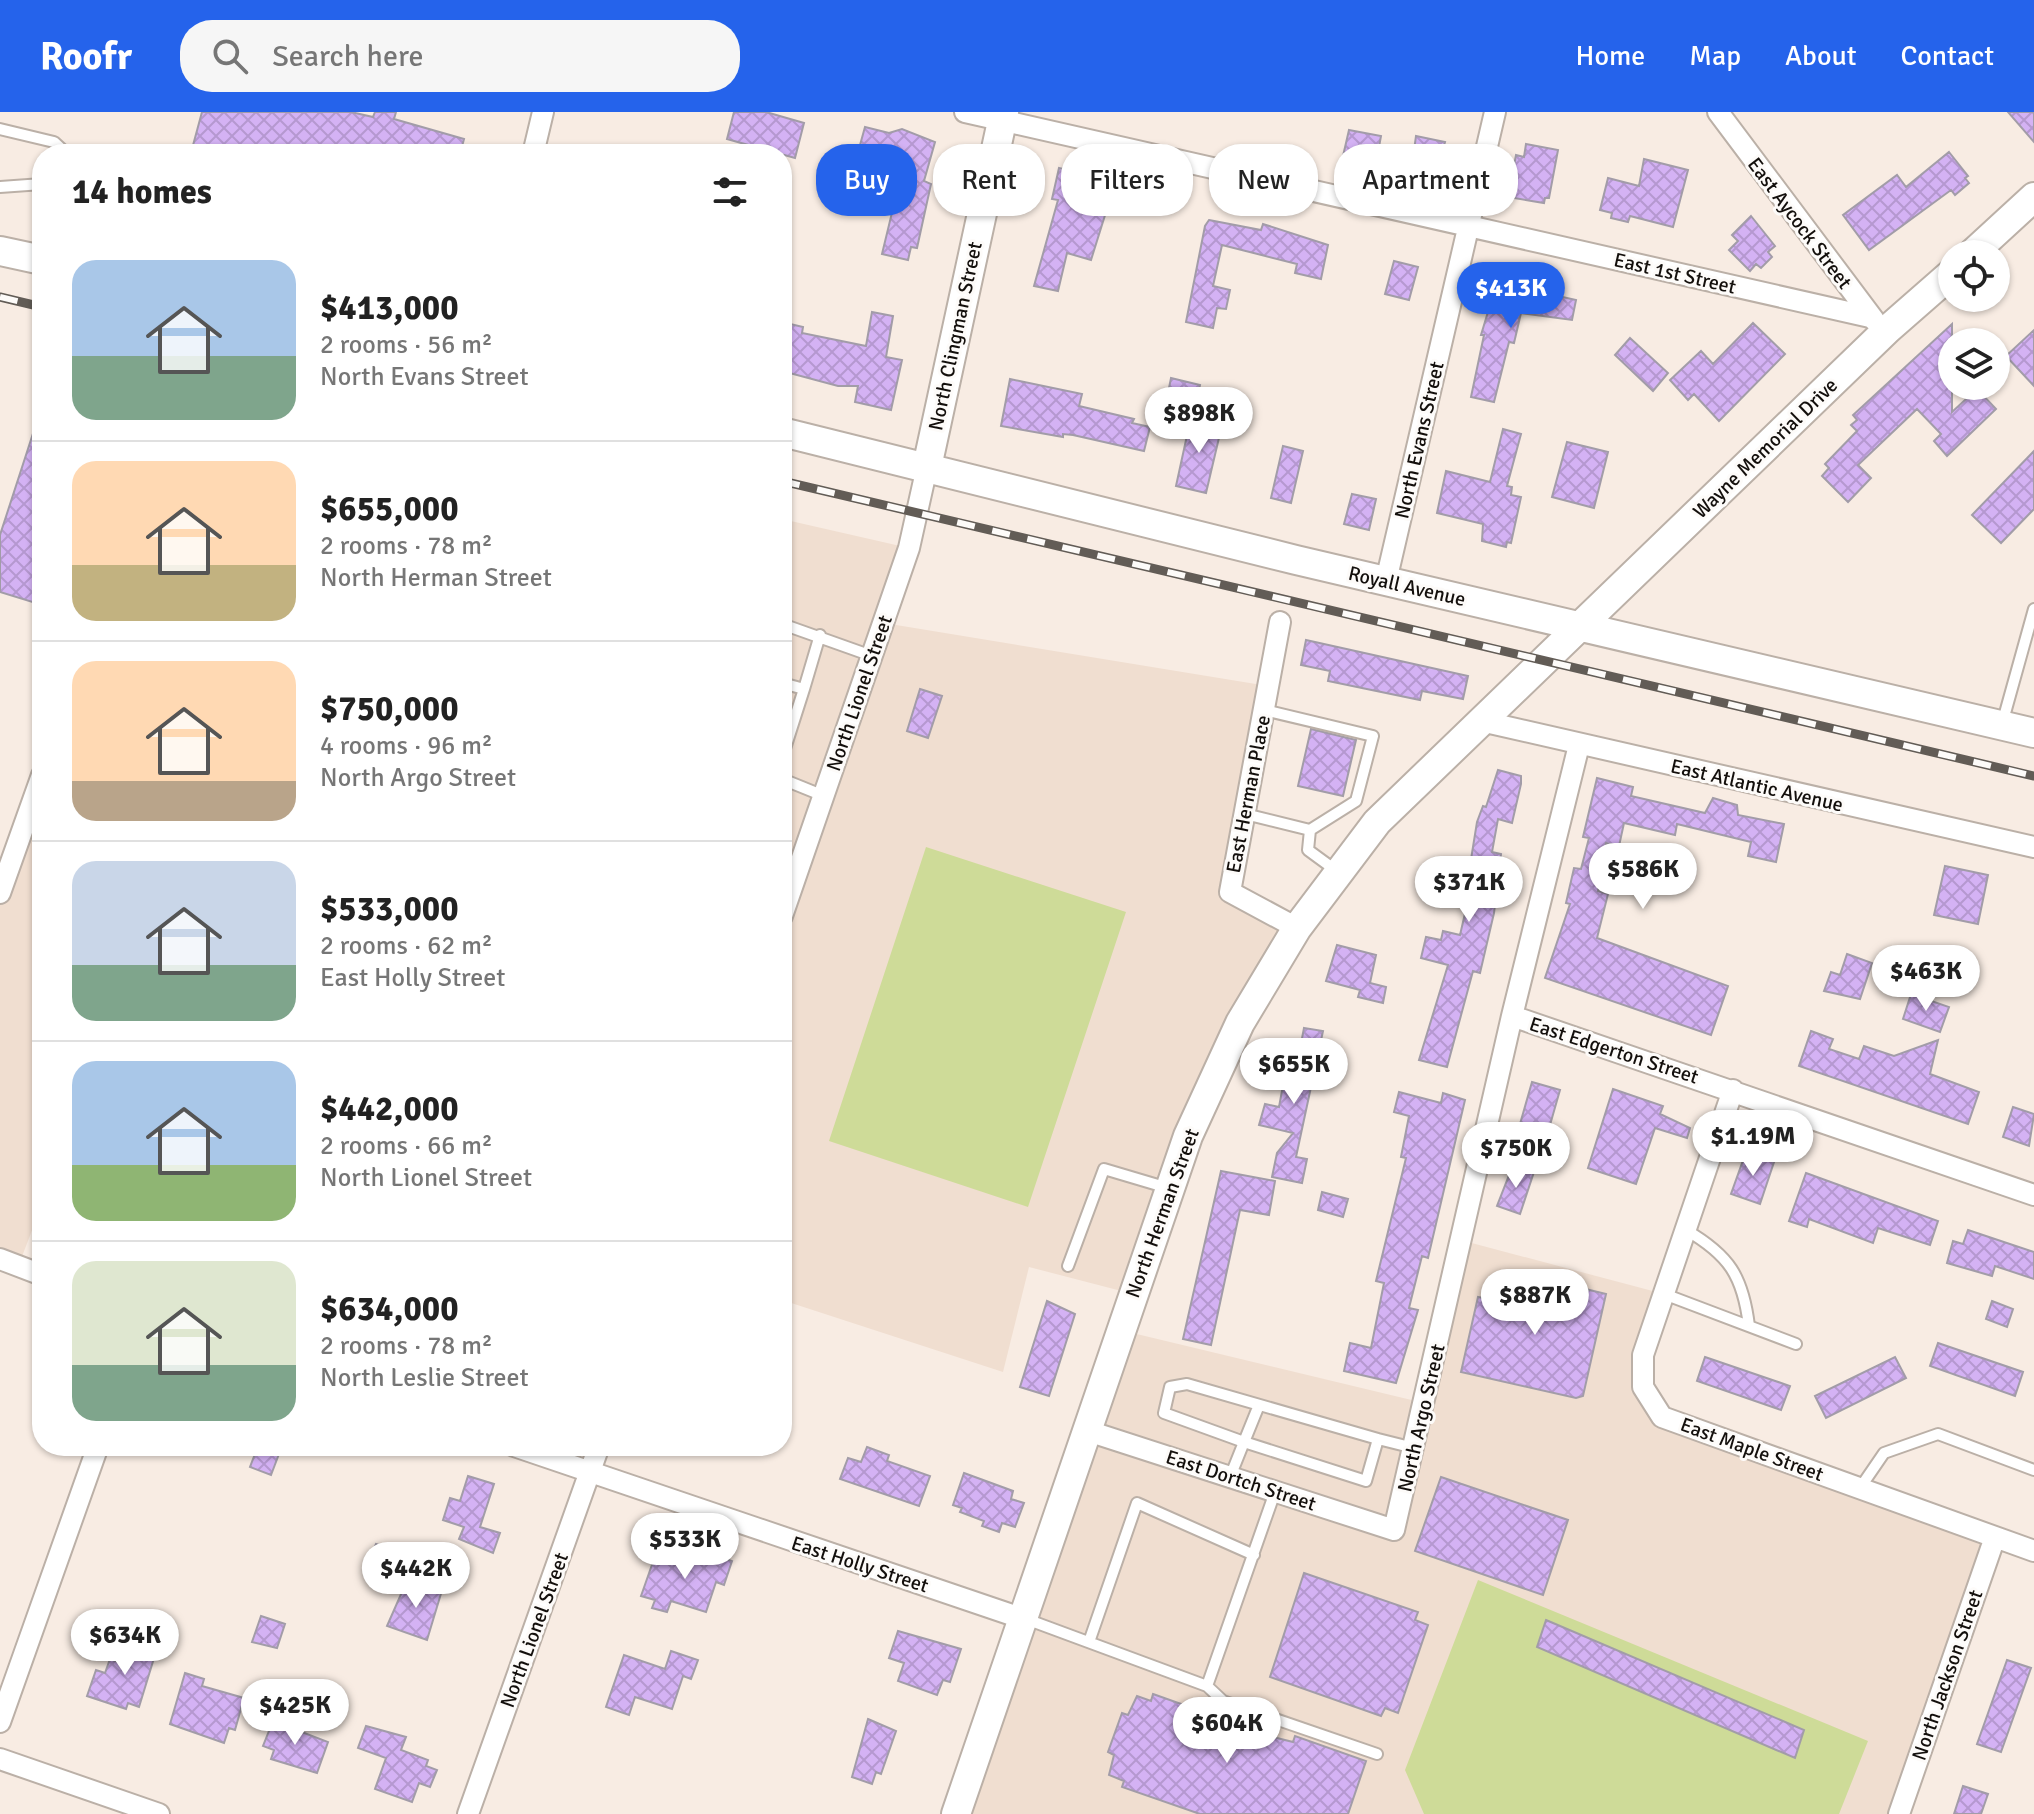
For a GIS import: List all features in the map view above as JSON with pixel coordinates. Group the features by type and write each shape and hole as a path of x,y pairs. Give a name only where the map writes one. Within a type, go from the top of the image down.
{"main road":[{"name":"North Clingman Street","path":"927,467 1003,117"},
{"path":"1987,240 2034,197"},
{"path":"0,251 32,258"},
{"name":"Wayne Memorial Drive","path":"1581,627 1879,323 1938,283"},
{"name":"Royall Avenue","path":"792,434 1386,581 2034,733"},
{"name":"North Herman Street","path":"956,1814 1188,1136 1240,1023 1297,928 1377,822 1581,627"}],"street":[{"path":"535,144 543,112"},
{"name":"East 1st Street","path":"965,112 1003,117 1879,323"},
{"name":"North Evans Street","path":"1386,581 1495,112"},
{"name":"East Aycock Street","path":"1718,112 1879,323"},
{"name":"North Lionel Street","path":"792,887 909,548 927,467"},
{"name":"East Herman Place","path":"1280,622 1230,892 1297,928"},
{"name":"East Atlantic Avenue","path":"1481,721 2034,847"},
{"name":"North Argo Street","path":"1394,1530 1512,1016 1579,745"},
{"path":"0,893 32,803"},
{"name":"East Edgerton Street","path":"1512,1016 2034,1195"},
{"name":"East Maple Street","path":"1733,1090 1643,1355 1643,1387 1662,1417 2034,1551"},
{"path":"0,1259 32,1271"},
{"name":"East Dortch Street","path":"1088,1431 1394,1530"},
{"path":"0,1722 94,1456"},
{"name":"East Holly Street","path":"542,1456 1024,1619"},
{"name":"North Lionel Street","path":"468,1814 596,1456"},
{"name":"North Jackson Street","path":"1899,1814 1995,1537"},
{"path":"0,1759 159,1814"}],"lane":[{"path":"0,129 56,144"},
{"path":"0,187 32,185"},
{"path":"2001,726 2034,609"},
{"path":"792,627 872,656"},
{"path":"792,727 820,635"},
{"path":"792,686 804,689"},
{"path":"1245,814 1310,830 1356,801 1373,736 1264,710"},
{"path":"792,783 824,796"},
{"path":"1310,830 1308,850 1339,873"},
{"path":"1068,1266 1104,1169 1170,1188"},
{"path":"1686,1230 1712,1245 1731,1265 1745,1298 1749,1326"},
{"path":"1664,1294 1796,1344"},
{"path":"1378,1439 1366,1481 1164,1413 1170,1387 1187,1384 1414,1448"},
{"path":"1230,1477 1259,1405"},
{"path":"1860,1488 1884,1453 1938,1434 2034,1470"},
{"path":"1207,1686 1275,1492"},
{"path":"1089,1642 1137,1503 1254,1555"},
{"path":"1024,1619 1207,1686 1223,1701 1377,1754"}],"shaded area":[{"path":"792,521 909,548 884,623 1268,686 1230,892 1297,928 1240,1023 1133,1294 1029,1267 1003,1372 792,1303"},
{"path":"32,803 32,1230 18,1267 0,1259 0,893"},
{"path":"1468,1242 1664,1294 1643,1355 1663,1417 1995,1537 1899,1814 956,1814 1120,1330 1424,1403"}],"green space":[{"path":"926,847 1126,912 1028,1207 829,1141"},
{"path":"1478,1580 1868,1741 1839,1814 1424,1814 1405,1770"}],"building":[{"path":"202,112 351,112 373,117 375,112 396,112 394,119 464,139 463,144 193,144"},
{"path":"734,112 766,112 804,123 795,158 792,157 792,144 745,144 727,139"},
{"path":"2008,112 2034,112 2034,142"},
{"path":"865,127 889,133 902,129 935,142 924,181 931,184 917,248 911,247 908,260 882,254 891,216 917,216 917,144 860,144"},
{"path":"1349,130 1381,136 1380,144 1346,144"},
{"path":"1416,136 1445,142 1444,144 1415,144"},
{"path":"1526,144 1558,150 1549,198 1545,198 1544,203 1518,199 1518,156 1524,157"},
{"path":"1949,152 1968,176 1965,178 1969,183 1955,195 1951,190 1869,250 1843,215 1897,175 1906,187"},
{"path":"1644,159 1688,170 1673,227 1630,216 1628,222 1611,218 1612,213 1600,210 1608,178 1639,186"},
{"path":"1061,168 1061,216 1105,216 1091,260 1067,253 1058,291 1034,286 1058,200 1052,199"},
{"path":"1751,216 1775,246 1768,252 1772,257 1761,268 1756,264 1750,271 1729,250 1738,241 1732,235"},
{"path":"1209,220 1261,230 1263,224 1328,245 1321,279 1295,273 1297,264 1222,245 1213,286 1230,290 1226,309 1217,308 1213,328 1186,322 1205,226"},
{"path":"1394,261 1418,267 1409,300 1385,294"},
{"path":"1497,282 1576,300 1572,320 1521,313 1514,343 1509,342 1494,402 1471,397 1484,335 1481,335"},
{"path":"872,312 893,316 886,357 902,360 891,410 855,402 858,386 838,386 792,374 792,324 803,327 802,333 866,346"},
{"path":"1753,323 1785,354 1719,421 1694,394 1688,400 1670,380 1701,351 1713,364"},
{"path":"2034,330 2034,386 2010,360 2010,352"},
{"path":"1938,337 1938,400 1952,400 1952,412 1965,400 1987,400 1996,409 1947,456 1934,441 1941,434 1917,409 1858,465 1871,478 1848,502 1822,476 1829,468 1825,464 1857,431 1851,425 1857,420 1853,415"},
{"path":"1630,338 1668,373 1653,391 1615,355"},
{"path":"1171,378 1200,385 1196,404 1167,398"},
{"path":"1010,379 1082,394 1079,406 1134,419 1132,423 1150,427 1144,451 1073,435 1063,434 1063,437 1001,426"},
{"path":"1191,417 1222,425 1206,493 1176,486"},
{"path":"1503,429 1521,434 1507,486 1512,487 1511,495 1521,497 1511,543 1507,542 1506,547 1482,541 1483,524 1437,513 1446,471 1490,482"},
{"path":"32,437 32,602 0,592 0,535"},
{"path":"1567,442 1608,452 1594,508 1552,497"},
{"path":"1283,446 1303,451 1291,503 1271,498"},
{"path":"2034,451 2034,509 2001,543 1972,515"},
{"path":"1352,494 1376,499 1369,530 1344,524"},
{"path":"1306,640 1468,676 1463,699 1422,691 1420,700 1328,681 1330,671 1301,665"},
{"path":"920,689 942,696 928,738 907,731"},
{"path":"1311,729 1356,740 1343,796 1298,786"},
{"path":"1498,770 1521,776 1521,784 1512,823 1498,819 1492,852 1501,854 1494,913 1480,973 1473,971 1447,1067 1419,1060 1448,965 1421,958 1426,937 1441,940 1443,931 1460,935 1473,879 1468,878 1477,822 1483,806 1486,807"},
{"path":"1597,778 1633,787 1631,796 1705,813 1713,798 1737,805 1738,815 1784,824 1776,862 1748,856 1751,842 1677,824 1675,835 1624,823 1619,846 1606,843 1598,891 1608,894 1597,938 1728,986 1711,1035 1545,978 1570,904 1566,903 1574,868 1581,869 1589,838 1583,837"},
{"path":"1945,866 1988,875 1978,924 1934,915"},
{"path":"1337,945 1376,955 1370,983 1386,987 1383,1003 1358,997 1360,990 1326,981"},
{"path":"1847,954 1872,963 1860,999 1824,991 1831,972 1840,975"},
{"path":"1911,994 1949,1007 1940,1032 1903,1019"},
{"path":"1304,1028 1323,1031 1296,1157 1307,1159 1302,1183 1272,1177 1277,1153 1293,1133 1259,1125 1265,1104 1279,1107 1289,1053 1299,1054"},
{"path":"1811,1031 1833,1039 1829,1049 1859,1059 1864,1046 1894,1056 1938,1040 1930,1074 1979,1092 1968,1124 1799,1066"},
{"path":"1532,1082 1560,1090 1548,1132 1520,1124"},
{"path":"1613,1089 1663,1106 1660,1114 1690,1128 1687,1138 1655,1128 1636,1184 1588,1168"},
{"path":"1399,1092 1441,1103 1443,1093 1465,1100 1428,1258 1422,1256 1409,1308 1418,1310 1396,1383 1344,1371 1350,1343 1371,1348 1384,1283 1376,1281 1406,1158 1401,1157 1409,1116 1394,1112"},
{"path":"2013,1107 2034,1114 2029,1146 2003,1137"},
{"path":"1746,1152 1774,1162 1760,1204 1731,1194"},
{"path":"1513,1165 1534,1172 1520,1214 1497,1206"},
{"path":"1221,1171 1275,1181 1269,1215 1240,1210 1211,1345 1183,1339"},
{"path":"1806,1173 1938,1221 1930,1245 1878,1228 1873,1243 1809,1219 1807,1227 1789,1221"},
{"path":"1322,1192 1348,1199 1343,1217 1318,1210"},
{"path":"1968,1230 2034,1252 2034,1279 1995,1266 1992,1276 1947,1263 1953,1241 1963,1244"},
{"path":"1493,1277 1559,1293 1560,1289 1567,1291 1569,1285 1606,1294 1583,1396 1576,1398 1461,1372 1478,1297 1488,1299"},
{"path":"1047,1301 1075,1314 1049,1396 1020,1387"},
{"path":"1992,1301 2013,1309 2007,1327 1986,1319"},
{"path":"1938,1343 2023,1372 2015,1396 1930,1366"},
{"path":"1705,1357 1790,1386 1781,1410 1697,1381"},
{"path":"1895,1357 1906,1378 1826,1418 1815,1396"},
{"path":"867,1447 889,1455 887,1461 930,1476 919,1506 840,1479 848,1458 861,1462"},
{"path":"254,1456 278,1456 271,1475 250,1467"},
{"path":"964,1473 1013,1491 1011,1499 1024,1503 1015,1527 1002,1523 999,1532 982,1526 984,1521 960,1512 962,1508 953,1505"},
{"path":"468,1476 494,1484 480,1527 500,1533 493,1553 459,1539 464,1527 443,1520 450,1498 460,1501"},
{"path":"1441,1477 1568,1520 1543,1595 1415,1551"},
{"path":"376,1544 393,1550 387,1569 368,1562"},
{"path":"671,1552 706,1564 710,1553 732,1561 724,1585 716,1582 706,1612 671,1601 667,1612 652,1608 655,1600 641,1596 654,1559 667,1563"},
{"path":"1304,1573 1418,1612 1415,1620 1428,1625 1398,1713 1385,1708 1381,1716 1270,1677"},
{"path":"426,1582 443,1587 427,1640 387,1626 405,1585 422,1592"},
{"path":"261,1616 285,1624 277,1648 252,1642"},
{"path":"1546,1620 1804,1730 1795,1758 1537,1647"},
{"path":"898,1631 961,1649 950,1682 943,1680 937,1695 898,1681 904,1663 889,1658"},
{"path":"136,1637 158,1645 139,1707 128,1703 126,1709 87,1696 96,1670 105,1673 110,1659 126,1665"},
{"path":"671,1651 698,1660 691,1679 683,1676 672,1709 635,1697 629,1715 606,1707 624,1655 665,1669"},
{"path":"2007,1660 2031,1668 2001,1752 1977,1744"},
{"path":"185,1673 204,1679 202,1686 244,1698 235,1730 229,1728 224,1743 170,1724"},
{"path":"1153,1694 1277,1738 1293,1742 1295,1736 1366,1761 1348,1814 1200,1814 1122,1787 1124,1781 1109,1775 1114,1755 1108,1752 1122,1713 1128,1715 1137,1696 1151,1701"},
{"path":"868,1719 896,1731 881,1774 876,1772 872,1784 852,1777"},
{"path":"273,1721 328,1742 317,1773 271,1759 274,1750 263,1746"},
{"path":"366,1726 406,1737 401,1750 428,1760 426,1766 437,1770 430,1787 419,1783 412,1802 375,1789 386,1758 358,1748"},
{"path":"1963,1786 1988,1794 1981,1814 1954,1814"}],"railway":[{"path":"0,297 32,305"},
{"path":"792,483 2034,776"}]}
